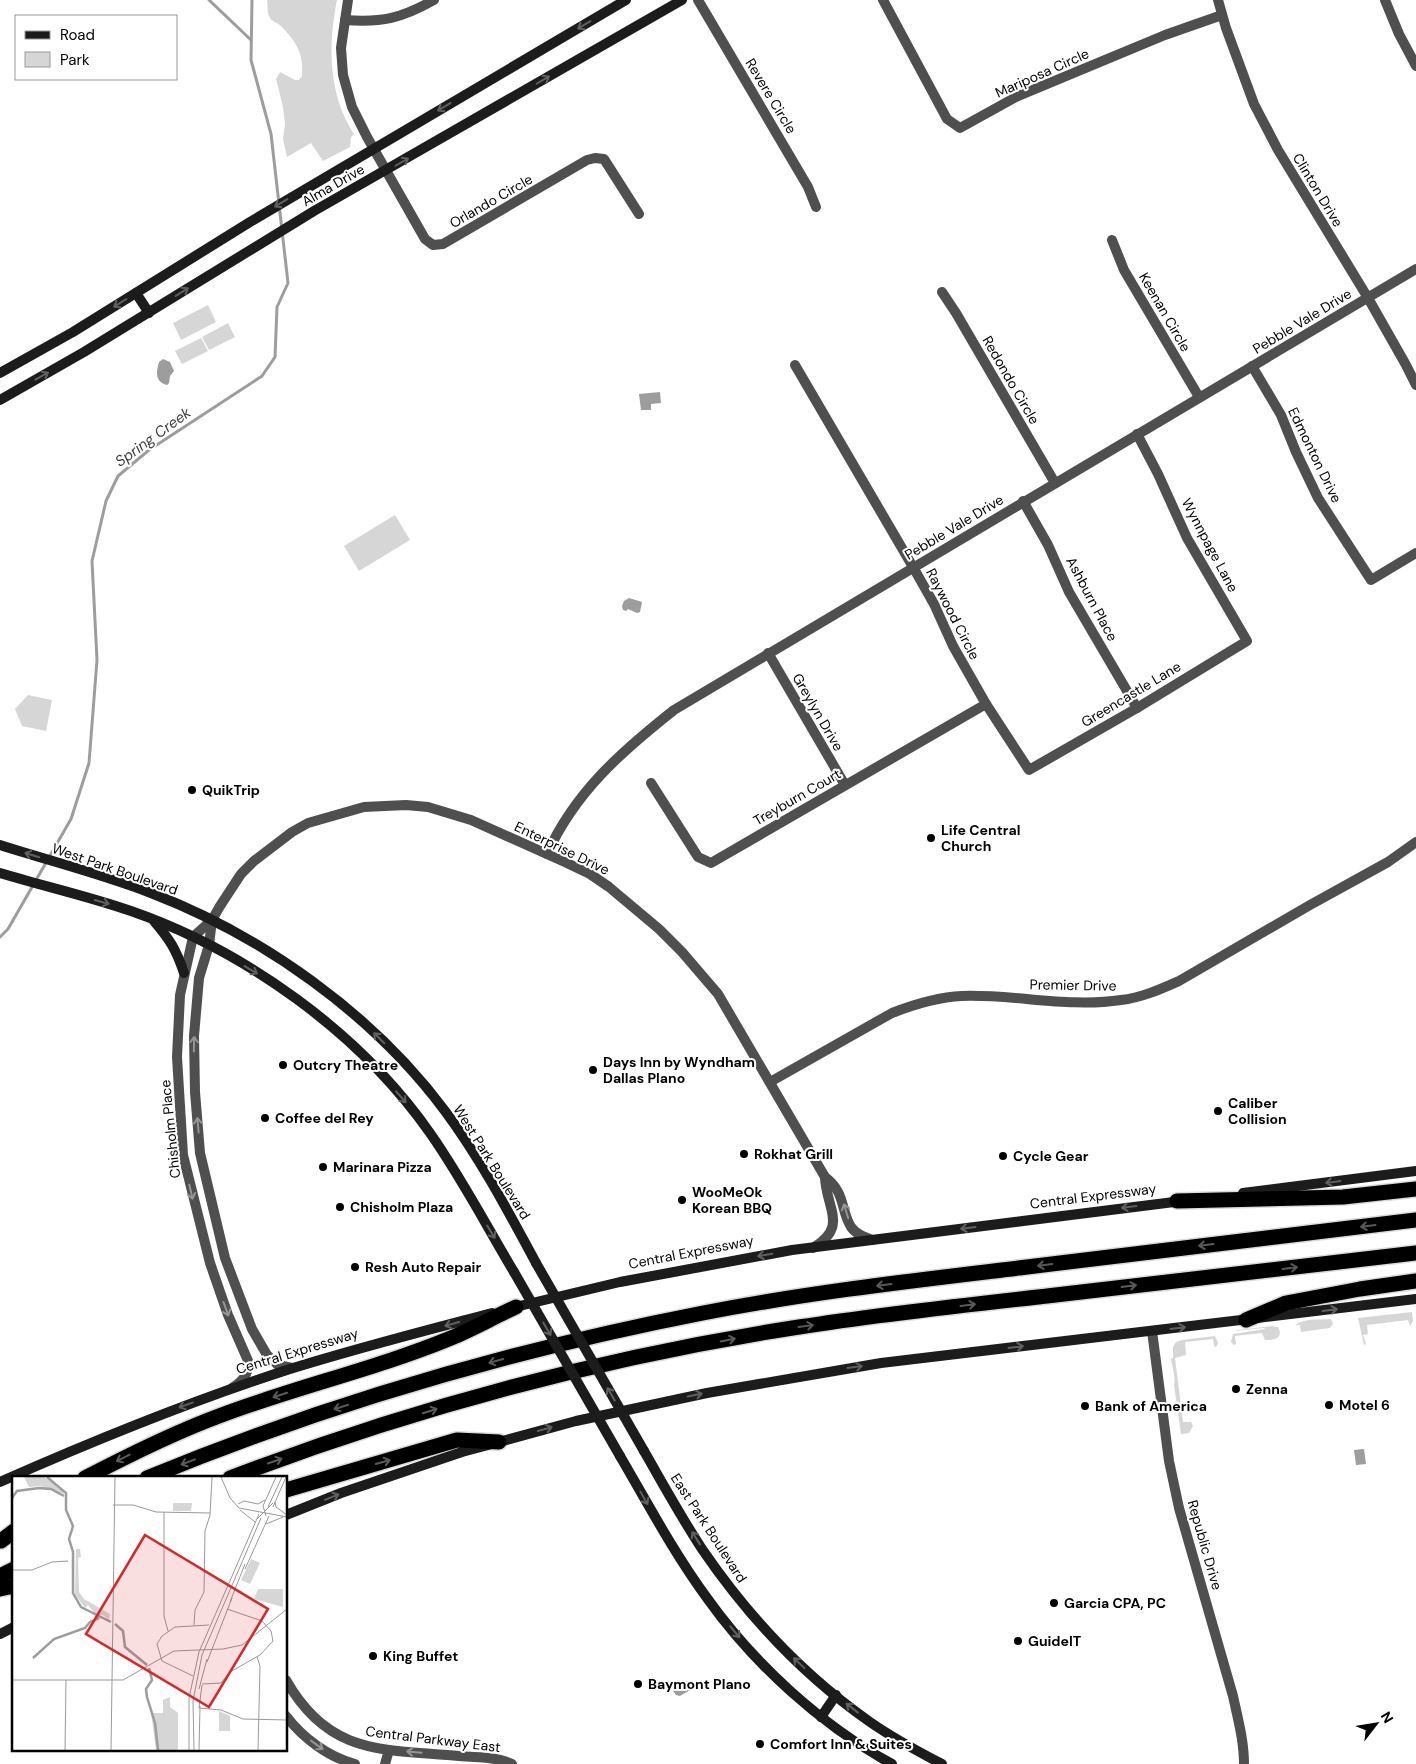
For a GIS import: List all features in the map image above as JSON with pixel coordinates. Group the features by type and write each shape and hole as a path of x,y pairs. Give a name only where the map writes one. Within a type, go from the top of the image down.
{"highway":[{"path":"1177,1201 1343,1197 1416,1189"},
{"path":"152,1476 268,1432 417,1383 544,1348 681,1318 827,1292 1416,1220"},
{"path":"236,1476 356,1433 478,1396 611,1363 758,1334 835,1321 1416,1253"},
{"path":"1246,1320 1286,1303 1368,1288 1416,1282"},
{"path":"89,1476 162,1439 218,1416 393,1359 451,1338 516,1307"},
{"path":"288,1489 457,1440 498,1442"},
{"path":"0,1576 12,1571"}],"main road":[{"name":"Alma Drive","path":"0,373 74,332 312,184 626,0"},
{"name":"Alma Drive","path":"0,400 149,313 314,211 682,0"},
{"path":"136,293 149,313"},
{"name":"West Park Boulevard","path":"4,847 152,894 212,920 272,955 322,989 374,1033 400,1059 445,1111 469,1146 502,1199 536,1263 644,1451"},
{"path":"0,873 131,911 210,945 276,985 354,1046 388,1080 435,1140 514,1272 680,1560 707,1599 737,1636 770,1671 821,1717 846,1736 892,1764"},
{"path":"153,920 177,952 184,973"},
{"name":"Central Expressway","path":"14,1476 158,1416 292,1368 516,1307 620,1282 813,1248 1416,1171"},
{"path":"288,1514 387,1477 462,1452 647,1404 827,1371 1416,1299"},
{"name":"East Park Boulevard","path":"644,1451 702,1548 731,1589 784,1649 869,1721 942,1764"},
{"name":"Central Expressway","path":"0,1482 12,1477"},
{"path":"0,1634 12,1628"},
{"path":"821,1717 836,1695"}],"street":[{"name":"Orlando Circle","path":"348,0 341,48 343,75 352,107 425,239 433,245 443,244 587,160 595,158 604,159 639,214"},
{"path":"345,20 362,22 386,19 411,13 434,0"},
{"name":"Revere Circle","path":"698,0 808,187 816,207"},
{"name":"Mariposa Circle","path":"883,0 947,119 960,128 1016,97 1164,35 1222,15"},
{"name":"Clinton Drive","path":"1218,0 1251,98 1278,150 1368,298 1416,385"},
{"path":"1385,0 1399,34 1416,66"},
{"name":"Keenan Circle","path":"1112,240 1124,270 1199,397"},
{"name":"Pebble Vale Drive","path":"546,854 556,834 586,790 622,752 674,710 913,566 1416,270"},
{"name":"Redondo Circle","path":"942,292 1055,483"},
{"name":"Raywood Circle","path":"795,365 913,566 934,604 953,646 986,704 1029,770"},
{"name":"Edmonton Drive","path":"1252,366 1281,415 1318,498 1371,580 1416,553"},
{"name":"Wynnpage Lane","path":"1137,434 1158,474 1187,538 1247,641"},
{"name":"Ashburn Place","path":"1024,501 1048,545 1070,592 1137,708"},
{"name":"Greencastle Lane","path":"1029,770 1137,708 1247,641"},
{"name":"Greylyn Drive","path":"768,653 845,785"},
{"name":"Treyburn Court","path":"651,783 698,857 711,863 986,704"},
{"name":"Enterprise Drive","path":"210,945 212,920 228,891 241,874 276,844 308,823 364,807 406,805 428,807 471,820 590,874 610,887 652,922 682,952 718,994 825,1176 833,1182 842,1198 851,1226 855,1231 872,1240"},
{"name":"Premier Drive","path":"770,1082 892,1013 936,999 978,996 1100,1002 1122,1000 1161,989 1179,981 1388,862 1416,842"},
{"path":"193,937 212,920"},
{"name":"Chisholm Place","path":"193,937 180,995 178,1037 183,1155 210,1263 228,1315 249,1363 244,1378 232,1388"},
{"name":"Chisholm Place","path":"210,945 201,971 194,1036 195,1092 200,1152 225,1258 252,1329 267,1355 278,1365 292,1368"},
{"path":"179,1092 195,1092"},
{"name":"Enterprise Drive","path":"813,1248 824,1241 831,1232 833,1217 825,1176"},
{"path":"210,1263 225,1258"},
{"name":"Republic Drive","path":"1152,1331 1169,1461 1179,1508 1233,1696 1244,1750 1244,1764"},
{"name":"Central Parkway East","path":"288,1683 303,1706 330,1732 358,1744 390,1750 485,1758 512,1764"},
{"path":"288,1716 303,1706"},
{"path":"288,1718 295,1727 324,1750 355,1764"},
{"path":"385,1764 390,1750"}],"green space":[{"path":"267,0 337,0 332,34 332,69 339,103 345,119 354,134 351,137 350,147 323,161 311,143 287,157 283,139 285,124 283,107 276,79 280,72 295,80 299,80 302,76 302,61 298,48 291,37 270,18"},
{"path":"208,305 216,322 181,340 173,323"},
{"path":"228,323 235,337 209,350 202,337"},
{"path":"201,338 208,351 182,364 175,351"},
{"path":"395,515 410,540 359,571 344,546"},
{"path":"28,695 52,700 46,731 22,726 15,709"},
{"path":"1412,1312 1413,1321 1410,1326 1408,1320 1367,1325 1368,1334 1363,1335 1366,1344 1364,1345 1358,1318"},
{"path":"1331,1319 1333,1324 1330,1328 1301,1332 1300,1325 1295,1325 1308,1320"},
{"path":"1272,1326 1278,1327 1280,1332 1280,1335 1275,1339 1265,1340 1262,1333 1235,1336 1236,1344 1234,1345 1231,1342 1233,1334 1265,1329 1235,1331"},
{"path":"1215,1336 1218,1343 1216,1347 1214,1346 1213,1339 1185,1342 1186,1355 1175,1358 1183,1422 1191,1422 1193,1426 1189,1433 1181,1434 1171,1359 1173,1358 1173,1347 1176,1342 1182,1340"}],"shaded area":[{"path":"163,359 170,362 174,371 167,385 160,382 157,376 159,362"},
{"path":"660,392 661,403 651,404 651,410 641,410 639,394"},
{"path":"629,598 642,602 640,612 637,613 628,609 626,611 623,610 624,601"},
{"path":"1364,1449 1366,1464 1356,1465 1354,1450"},
{"path":"690,1681 692,1689 680,1696 676,1695 673,1691 674,1688"}],"waterway":[{"path":"209,0 251,40"},
{"name":"Spring Creek","path":"0,937 8,929 71,819 89,763 97,660 92,561 106,501 118,476 149,450 262,376 275,357 277,307 288,283 271,134 251,60 252,0"}],"place":[{"name":"QuikTrip","path":"192,790"},
{"name":"Life Central Church","path":"931,838"},
{"name":"Outcry Theatre","path":"283,1065"},
{"name":"Days Inn by Wyndham Dallas Plano","path":"593,1070"},
{"name":"Caliber Collision","path":"1218,1111"},
{"name":"Coffee del Rey","path":"265,1118"},
{"name":"Rokhat Grill","path":"744,1154"},
{"name":"Cycle Gear","path":"1003,1156"},
{"name":"Marinara Pizza","path":"323,1167"},
{"name":"WooMeOk Korean BBQ","path":"682,1200"},
{"name":"Chisholm Plaza","path":"340,1207"},
{"name":"Resh Auto Repair","path":"355,1267"},
{"name":"Zenna","path":"1236,1389"},
{"name":"Motel 6","path":"1329,1405"},
{"name":"Bank of America","path":"1085,1406"},
{"name":"Garcia CPA, PC","path":"1054,1603"},
{"name":"GuideIT","path":"1018,1641"},
{"name":"King Buffet","path":"373,1656"},
{"name":"Baymont Plano","path":"638,1684"},
{"name":"Comfort Inn & Suites","path":"760,1744"}]}
